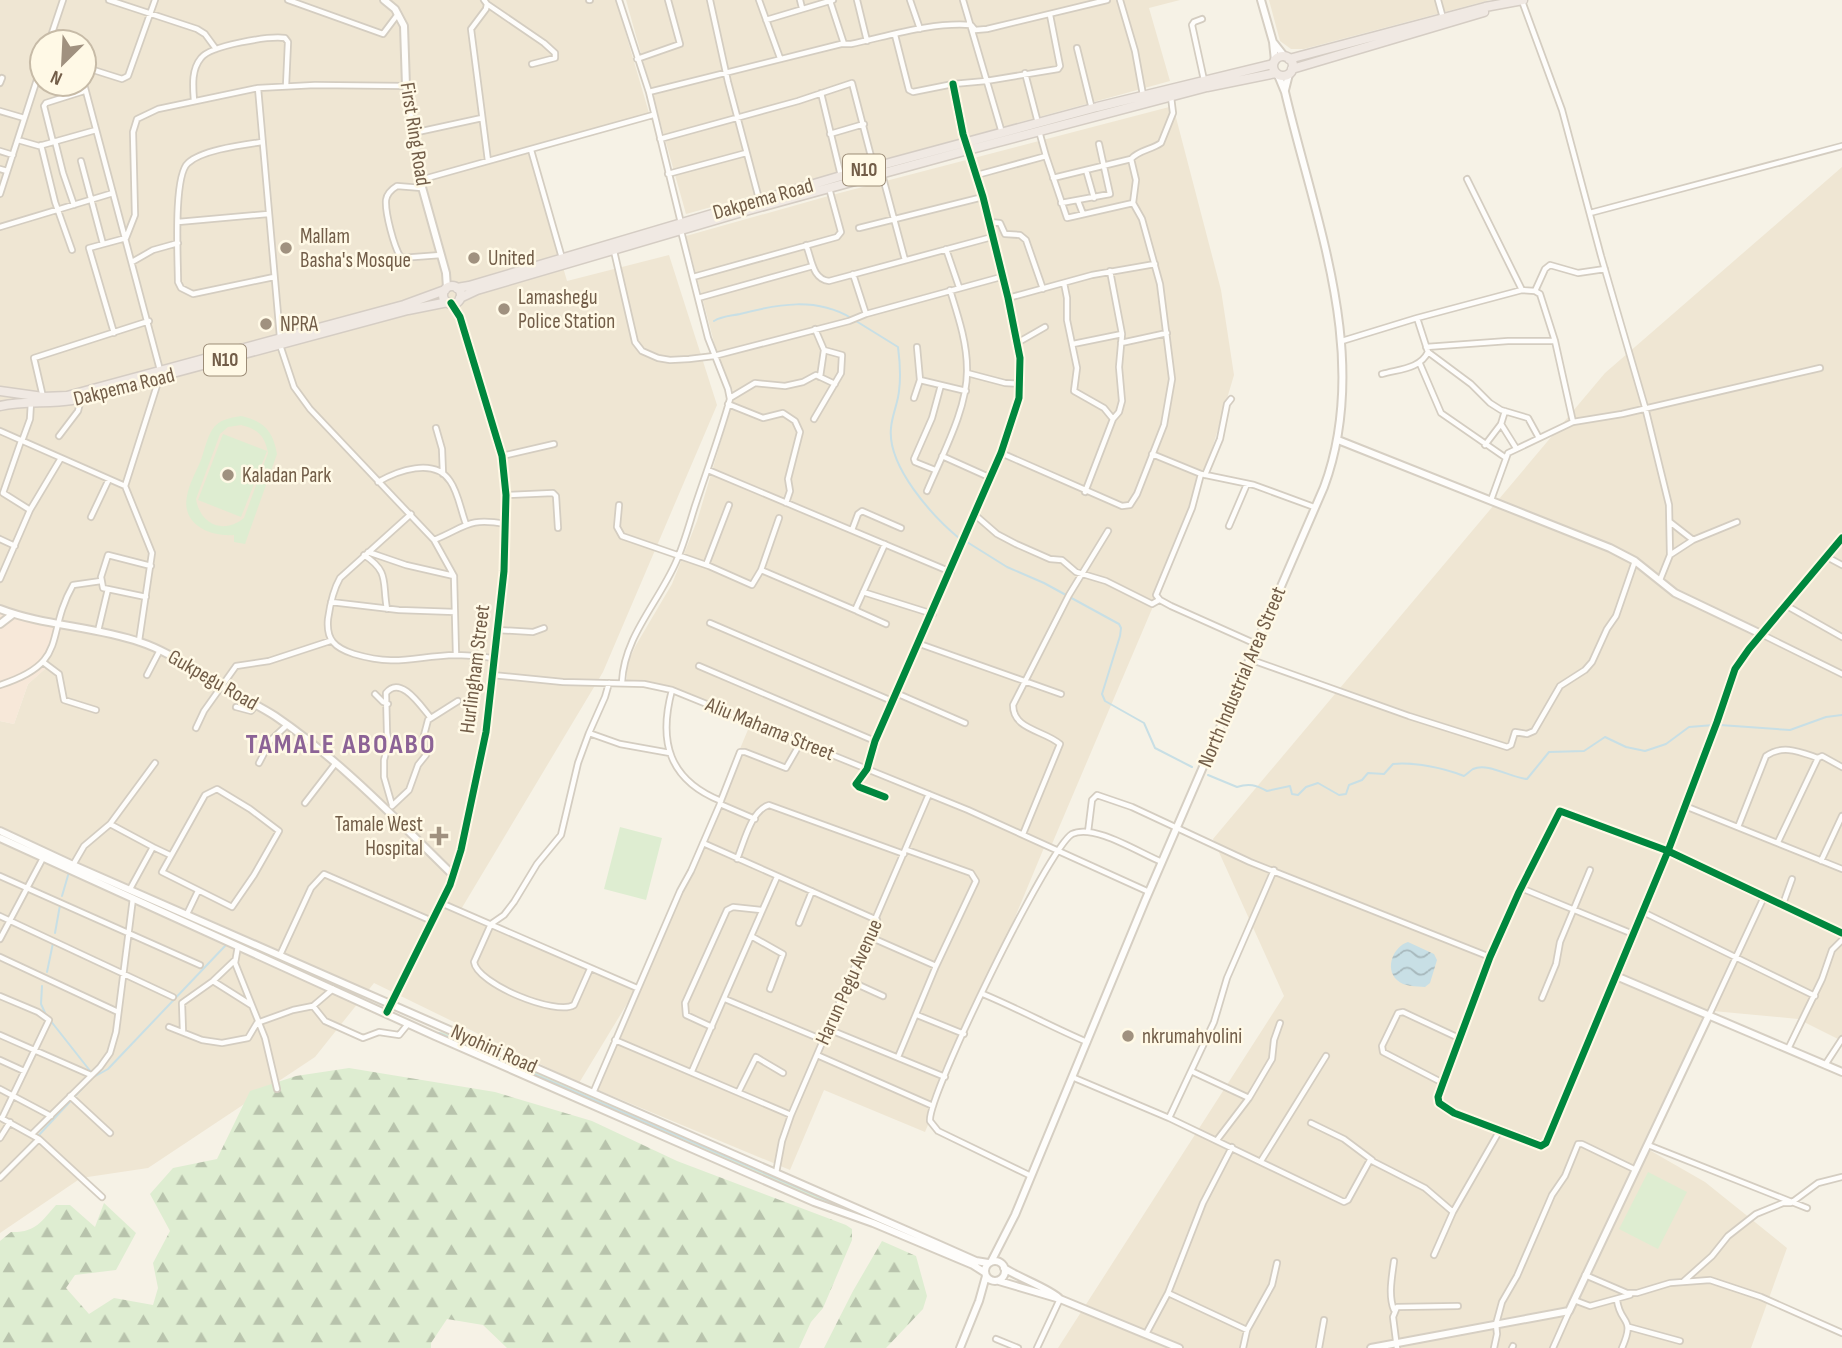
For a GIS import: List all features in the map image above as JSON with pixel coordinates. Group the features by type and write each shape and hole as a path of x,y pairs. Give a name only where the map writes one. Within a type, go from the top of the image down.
{"highway":[{"name":"N10","path":"1276,68 1291,71 1418,29 1523,0"},
{"name":"N10","path":"1276,68 1287,58 1418,29 1484,3 1502,5"},
{"path":"1287,58 1291,71"},
{"name":"Dakpema Road","path":"280,342 451,288 469,286 563,258 882,174 1002,133 1039,127 1092,109 1204,81 1276,68"},
{"name":"Dakpema Road","path":"0,391 43,397 67,396 408,310 455,301 477,290 614,250 759,200 841,176 1171,97 1276,68"},
{"path":"451,288 461,292 455,301 444,298 451,288"},
{"name":"Dakpema Road","path":"0,406 81,398 160,374"}],"main road":[{"path":"384,0 398,14"},
{"path":"1261,0 1273,42 1287,58"},
{"name":"First Ring Road","path":"398,14 404,26 406,86 421,184 451,288"},
{"name":"North Industrial Area Street","path":"990,1263 1004,1239 1332,466 1338,440 1342,341 1330,272 1285,92 1276,68 1273,42"},
{"name":"North Industrial Area Street","path":"1285,92 1291,71"},
{"name":"Hurlingham Street","path":"387,1013 453,875 486,732 504,571 506,495 502,456 455,301"},
{"path":"1338,440 1610,548 1635,561 1675,593 1761,634"},
{"path":"1842,538 1735,669 1668,851 1616,976 1842,1072"},
{"name":"Gukpegu Road","path":"0,609 139,641 160,650 256,705 287,724 389,808 453,875"},
{"path":"0,624 13,614"},
{"name":"Nyohini Road","path":"0,831 976,1261 990,1263"},
{"name":"Nyohini Road","path":"0,838 435,1036 814,1202 883,1227 973,1265 985,1274"},
{"path":"1371,1348 1569,1311 1584,1274 1709,1015"},
{"path":"435,1036 433,1029 440,1026"},
{"name":"North Industrial Area Street","path":"1003,1266 1004,1239"},
{"path":"960,1348 979,1301 990,1263 1003,1266 1019,1278 1055,1293 1059,1299"},
{"path":"979,1301 1004,1274 1003,1266"},
{"path":"985,1274 990,1280 1059,1299 1178,1348"}],"street":[{"path":"54,28 63,0"},
{"path":"109,0 197,29 205,34 216,49"},
{"path":"98,71 126,78 155,0"},
{"path":"288,0 383,34 398,14"},
{"path":"619,0 649,92 698,298 714,356 730,398 678,557 628,648 623,664 622,682"},
{"path":"637,59 681,42 668,0"},
{"path":"710,0 759,200"},
{"path":"759,0 780,58"},
{"path":"800,0 802,8"},
{"path":"856,0 867,41"},
{"path":"910,0 920,29"},
{"path":"963,0 969,24 975,30 1050,15 1106,0"},
{"path":"1120,0 1135,51 1144,96"},
{"path":"1438,0 1443,18"},
{"path":"1523,0 1562,110 1645,407 1669,505 1670,555 1660,580"},
{"path":"766,20 831,1 844,44"},
{"path":"486,2 555,53 555,58 532,64"},
{"path":"486,2 486,9 471,29 488,161"},
{"path":"895,36 911,91 986,81 1059,67 1050,15"},
{"path":"1202,19 1192,25 1204,81"},
{"path":"649,92 844,44 920,29 954,24 971,25"},
{"path":"971,25 1002,133"},
{"path":"194,101 192,81 198,61 204,55 216,49 278,37 285,38 288,42 286,86"},
{"path":"1077,48 1092,109"},
{"path":"1025,73 1045,156 1067,218 1133,203"},
{"path":"660,139 853,84 874,168"},
{"path":"885,797 857,786 867,769 875,741 892,701 917,643 933,614 991,478 1014,415 1021,384 1017,343 1008,298 953,84"},
{"path":"127,238 135,215 132,153 134,124 137,119 158,109 258,88 406,86"},
{"path":"258,88 280,342 294,387 310,409 435,540 454,576 456,655"},
{"path":"821,93 841,176"},
{"path":"1053,178 1131,159 1140,151 1161,143 1172,113 1171,97"},
{"path":"0,194 31,98"},
{"path":"62,98 44,106 75,205"},
{"path":"86,98 127,238 160,374 125,486 150,545 151,566 139,641"},
{"path":"0,118 1,111 24,118"},
{"path":"441,255 401,258 394,243 386,200 397,186 421,184 488,161 653,115"},
{"path":"413,133 482,118"},
{"path":"830,134 864,124"},
{"path":"18,140 31,145 41,145 96,130"},
{"path":"262,142 216,152 186,164 179,185 178,282 187,292 193,294 274,277"},
{"path":"1061,203 1110,194 1099,144"},
{"path":"41,145 58,210 72,250"},
{"path":"1590,213 1842,146"},
{"path":"531,149 563,258"},
{"path":"0,151 13,155"},
{"path":"668,174 746,153"},
{"path":"977,175 1045,156"},
{"path":"1001,453 1122,506 1130,505 1137,494 1164,425 1172,385 1156,264 1142,219 1133,203 1136,180 1131,159"},
{"path":"81,161 103,244"},
{"path":"0,169 7,172"},
{"path":"1087,170 1094,198"},
{"path":"882,174 905,260"},
{"path":"1467,179 1522,290"},
{"path":"693,277 840,234 829,188"},
{"path":"0,227 113,193"},
{"path":"859,228 983,197"},
{"path":"1078,201 1083,214"},
{"path":"178,222 268,214"},
{"path":"989,222 1000,223 1006,234 1024,237 1043,289"},
{"path":"806,245 816,276 823,281 992,237"},
{"path":"114,333 89,248 127,238"},
{"path":"132,262 153,250 178,243"},
{"path":"945,248 959,287"},
{"path":"614,250 629,323 640,349 652,356 670,360 714,356 849,321 1001,276"},
{"path":"1008,298 1110,271 1156,264"},
{"path":"1535,290 1550,265 1578,273 1605,269"},
{"path":"698,298 813,266"},
{"path":"1086,492 1122,401 1119,367 1122,334 1110,271"},
{"path":"853,274 866,314"},
{"path":"1063,283 1068,298 1067,320 1077,368 1075,392 1104,408 1113,419"},
{"path":"927,491 965,391 967,373 961,329 950,290"},
{"path":"1342,341 1522,290 1535,290 1540,294 1555,341 1573,422"},
{"path":"1417,318 1427,349 1490,403 1528,418 1539,438"},
{"path":"43,397 34,358 149,321"},
{"path":"1017,343 1045,327"},
{"path":"816,329 824,350 820,377"},
{"path":"1121,343 1167,333"},
{"path":"1073,344 1122,334"},
{"path":"1427,349 1508,341 1555,341"},
{"path":"914,398 920,380 917,347"},
{"path":"1427,349 1420,364 1441,413 1506,458"},
{"path":"814,419 843,369 843,357 840,353 824,350"},
{"path":"1382,374 1420,364"},
{"path":"1491,500 1506,458 1516,447 1573,422 1820,368"},
{"path":"967,373 1005,383 1021,384"},
{"path":"730,398 757,383 780,387 799,383 816,375 835,384"},
{"path":"920,380 965,391"},
{"path":"936,470 914,460 932,418 941,385"},
{"path":"59,436 78,411 81,398"},
{"path":"1231,398 1227,404 1220,439 1203,475 1157,594 1159,600 1256,644"},
{"path":"30,510 2,497 30,419 31,402"},
{"path":"728,404 762,418 783,414 797,423 800,432 788,479 790,491 786,503"},
{"path":"1485,445 1501,424 1505,411"},
{"path":"1501,424 1516,447"},
{"path":"436,428 442,449 443,475"},
{"path":"0,431 125,486"},
{"path":"502,456 554,444"},
{"path":"1152,454 1203,475 1247,484 1314,507"},
{"path":"942,456 991,478"},
{"path":"0,579 30,510 61,458"},
{"path":"378,482 392,474 424,467 432,469 450,481 466,524"},
{"path":"708,470 951,572"},
{"path":"91,517 109,479"},
{"path":"1229,526 1247,484"},
{"path":"506,495 553,493 556,496 558,528"},
{"path":"619,505 617,527 620,534 752,585 761,570 779,518"},
{"path":"706,565 729,505"},
{"path":"852,530 858,514 862,511 901,528"},
{"path":"411,514 340,578 331,602 328,624 330,641 344,651 391,662 456,655 494,658"},
{"path":"974,514 997,534 1050,559 1062,560 1081,575 1106,581 1152,604 1159,600"},
{"path":"435,540 466,524 485,520 506,525"},
{"path":"1670,522 1693,540"},
{"path":"1670,555 1693,540 1737,522"},
{"path":"1023,834 1059,744 1019,723 1014,716 1013,705 1068,597 1108,531"},
{"path":"0,540 15,546"},
{"path":"856,608 885,544"},
{"path":"366,554 454,576"},
{"path":"366,554 383,572 387,609"},
{"path":"146,597 107,589 102,586 101,581 108,555 151,566"},
{"path":"1827,557 1842,565"},
{"path":"1249,659 1507,747 1511,745 1515,732 1527,734 1534,731 1560,686 1589,666 1616,616 1635,561"},
{"path":"761,570 855,610 856,608"},
{"path":"0,685 23,676 43,662 52,649 74,585 101,581"},
{"path":"98,631 107,589"},
{"path":"863,592 933,614"},
{"path":"331,602 387,609 455,612"},
{"path":"1787,606 1842,637"},
{"path":"856,608 857,611 886,624"},
{"path":"710,623 892,701"},
{"path":"496,630 533,632 544,628"},
{"path":"1761,634 1842,674"},
{"path":"196,728 204,711 233,668 269,661 330,641"},
{"path":"917,643 1060,694"},
{"path":"147,675 160,650"},
{"path":"43,662 59,674 64,700 96,710"},
{"path":"699,666 875,741"},
{"name":"Aliu Mahama Street","path":"492,675 563,682 622,682 672,690 929,794 1150,892"},
{"path":"590,969 579,998 571,1007 553,1008 506,990 487,979 474,967 476,954 491,924 504,915 537,864 561,835 578,763 609,683"},
{"path":"389,808 384,777 384,760 389,742 386,694 390,688 395,687 411,694 431,718"},
{"path":"672,690 666,730 670,753 693,787 755,819"},
{"path":"376,694 388,704"},
{"path":"896,694 965,723"},
{"path":"389,808 409,790 418,765 426,755 423,739 426,723 458,701"},
{"path":"236,707 251,711 256,705"},
{"path":"259,763 271,740 287,724"},
{"path":"589,733 620,744 670,753"},
{"path":"593,1093 637,988 691,871 740,752 786,768 801,741"},
{"path":"1738,827 1766,756 1773,751 1792,749 1818,758 1822,756 1842,767"},
{"path":"1778,842 1818,758"},
{"path":"73,865 84,846 110,824 155,763"},
{"path":"305,803 335,764"},
{"path":"212,790 227,793 277,829 277,836 234,906 162,873 170,855 205,795 212,790"},
{"name":"Harun Pegu Avenue","path":"776,1173 782,1141 792,1115 929,794"},
{"path":"1088,832 1092,800 1099,795 1177,827 1250,862 1490,957"},
{"path":"737,859 755,819 763,807 773,805 974,875 974,890 936,966 898,1057"},
{"path":"1685,806 1842,869"},
{"path":"1616,976 1546,1143 1541,1146 1442,1107 1438,1097 1490,957 1560,811 1668,851 1842,933"},
{"path":"1821,861 1842,816"},
{"path":"110,824 170,855"},
{"path":"1031,1176 938,1131 930,1121 945,1077 1025,907 1070,835 1088,832 1116,841 1163,863"},
{"path":"703,843 877,920"},
{"path":"130,889 153,847"},
{"path":"0,939 43,858"},
{"path":"1169,1118 1214,1021 1227,978 1275,870"},
{"path":"1542,998 1556,964 1560,942 1590,870"},
{"path":"280,955 313,885 324,874 432,921"},
{"path":"0,876 200,965"},
{"path":"692,1071 777,877"},
{"path":"1783,904 1792,879"},
{"path":"1521,888 1633,934"},
{"path":"187,914 198,891"},
{"path":"799,923 812,891"},
{"path":"1709,1015 1738,957 1763,897"},
{"path":"32,1134 92,1075 110,1053 118,1012 132,898"},
{"path":"441,903 637,988"},
{"path":"712,1027 686,1015 684,1008 691,990 727,910 733,907 761,910"},
{"path":"1643,912 1815,996"},
{"path":"0,916 173,997"},
{"path":"751,936 783,954 770,989"},
{"path":"870,937 936,966"},
{"path":"1788,1049 1815,996 1832,950 1842,940"},
{"path":"183,1032 183,1003 214,981 234,960 238,945"},
{"path":"0,957 118,1012"},
{"path":"234,960 260,1022 277,1089"},
{"path":"214,981 252,1006"},
{"path":"850,981 883,996"},
{"path":"169,1027 206,1041 228,1042 248,1038 254,1026 260,1022 313,1006 333,988"},
{"path":"982,994 1029,1013 1056,1029 1087,1042"},
{"path":"0,996 47,1017 49,1023 1,1118 39,1139 102,1197"},
{"path":"725,999 823,1040"},
{"path":"313,1006 322,1019 363,1038 379,1032 399,1035 408,1023"},
{"path":"1443,1083 1383,1052 1382,1046 1398,1013 1404,1012 1461,1039"},
{"path":"917,1015 964,1034"},
{"path":"1217,1140 1249,1098 1272,1059 1274,1040 1280,1023"},
{"path":"828,1029 945,1077"},
{"path":"0,1035 92,1075"},
{"path":"1825,1065 1842,1039"},
{"path":"615,1041 792,1115"},
{"path":"817,1055 933,1106"},
{"path":"1261,1161 1326,1056"},
{"path":"739,1091 756,1057 783,1073"},
{"path":"0,1069 2,1061 24,1071"},
{"path":"1191,1071 1249,1098"},
{"path":"1072,1077 1169,1118 1346,1202 1369,1161 1372,1161"},
{"path":"0,1088 51,1115"},
{"path":"70,1096 110,1133"},
{"path":"0,1138 10,1122"},
{"path":"1311,1123 1344,1139 1372,1161 1425,1188 1453,1212"},
{"path":"1434,1255 1453,1212 1500,1130"},
{"path":"0,1178 39,1139"},
{"path":"1494,1348 1496,1324 1502,1302 1517,1276 1552,1195 1565,1176 1578,1144 1636,1170"},
{"path":"1648,1145 1807,1208"},
{"path":"1146,1334 1168,1293 1199,1213 1232,1147"},
{"path":"1684,1282 1712,1256 1728,1236 1755,1214 1783,1203 1791,1203 1818,1183 1842,1177"},
{"path":"1394,1261 1391,1283 1397,1345"},
{"path":"1243,1348 1247,1330 1272,1284 1277,1263"},
{"path":"1584,1274 1618,1291 1637,1293"},
{"path":"1574,1300 1590,1306 1684,1282 1710,1280 1775,1303 1842,1333"},
{"path":"1168,1293 1247,1330"},
{"path":"1037,1348 1059,1299"},
{"path":"1617,1300 1618,1309 1626,1318 1629,1327 1622,1348"},
{"path":"1394,1310 1397,1307 1458,1306"},
{"path":"1553,1348 1569,1311"},
{"path":"1319,1348 1324,1320"},
{"path":"1629,1327 1680,1341"},
{"path":"996,1339 1017,1348"}],"shaded area":[{"path":"0,0 616,0 649,113 529,149 567,281 669,255 717,405 603,672 460,911 636,989 579,1083 374,983 315,1057 148,1168 81,1178 0,1233 0,721 14,724 28,684 45,669 0,611"},
{"path":"626,0 1180,0 1149,8 1170,81 686,214"},
{"path":"1269,0 1490,0 1304,49 1291,49 1280,41"},
{"path":"1173,106 1221,290 1234,375 1194,510 1052,844 774,729 1046,843 925,1132 824,1090 790,1170 598,1090 752,720 680,691 627,681 627,664 672,584 697,521 733,401 733,392 716,350 686,236"},
{"path":"1842,167 1842,1041 1798,1019 1713,1011 1644,1147 1705,1182 1787,1248 1751,1348 1058,1348 1284,996 1213,839 1605,373"},
{"path":"0,611 63,626 45,669 28,684 14,724 0,721"}],"green space":[{"path":"241,416 266,428 273,439 277,454 245,544 234,542 234,535 216,534 200,527 193,522 186,506 189,487 212,430 221,421","holes":["228,427 247,427 260,434 268,453 244,518 228,526 214,524 202,515 196,499 220,434"]},
{"path":"223,434 267,451 241,517 198,500"},
{"path":"620,827 662,838 646,900 604,889"},
{"path":"441,1032 470,1042 844,1205 843,1209 441,1036"},
{"path":"349,1068 495,1092 592,1121 677,1161 846,1225 852,1229 852,1240 823,1308 811,1322 799,1348 507,1348 483,1325 447,1319 431,1343 431,1348 0,1348 0,1241 11,1232 32,1228 56,1205 70,1205 95,1227 104,1203 136,1233 116,1270 75,1275 66,1288 89,1314 114,1298 153,1305 158,1288 153,1263 170,1231 150,1194 173,1168 217,1159 250,1091 296,1076"},
{"path":"1648,1172 1687,1192 1658,1249 1619,1229"},
{"path":"882,1241 916,1256 927,1296 923,1309 886,1348 824,1348 853,1291"}],"water":[{"path":"1408,942 1434,954 1437,960 1430,983 1425,987 1403,984 1391,970 1395,953"}],"waterway":[{"path":"714,321 768,307 797,304 824,307 851,318"},
{"path":"856,321 898,347 900,385 891,428 896,458 925,504 960,539"},
{"path":"967,542 1007,567 1044,583 1119,624 1120,636 1102,694 1105,701 1144,723 1155,748 1192,767"},
{"path":"1720,725 1790,730 1826,717 1842,715"},
{"path":"1208,775 1237,787 1252,785 1267,791 1290,786 1292,794 1298,795 1306,787 1318,783 1339,795 1346,794 1349,785 1362,780 1368,773 1384,774 1393,764 1429,766 1464,776 1473,769 1486,767 1527,779 1549,752 1584,751 1605,737 1626,747 1645,751 1666,744 1689,727 1714,725"},
{"path":"62,896 69,872"},
{"path":"55,933 60,905"},
{"path":"47,972 53,943"},
{"path":"38,1136 92,1078 108,1069 225,946"},
{"path":"42,986 41,1004 46,1015"},
{"path":"50,1020 91,1072"},
{"path":"439,1033 843,1207"}],"cycle path":[{"path":"885,797 856,784 867,769 875,741 1001,453 1019,398 1020,358 1008,298 983,197 963,134 953,84"},
{"path":"387,1012 450,885 461,850 486,732 504,571 506,495 502,456 460,317 451,303"},
{"path":"1842,538 1735,669 1668,851 1546,1143 1541,1146 1454,1113 1439,1103 1438,1097 1490,957 1560,811 1668,851 1842,933"}],"place":[{"name":"Mallam Basha's Mosque","path":"286,248"},
{"name":"United","path":"474,258"},
{"name":"Lamashegu Police Station","path":"504,309"},
{"name":"NPRA","path":"266,324"},
{"name":"Kaladan Park","path":"228,475"},
{"name":"Tamale West Hospital","path":"439,836"},
{"name":"nkrumahvolini","path":"1128,1036"}],"district":[{"name":"TAMALE ABOABO","path":"341,744"}]}
